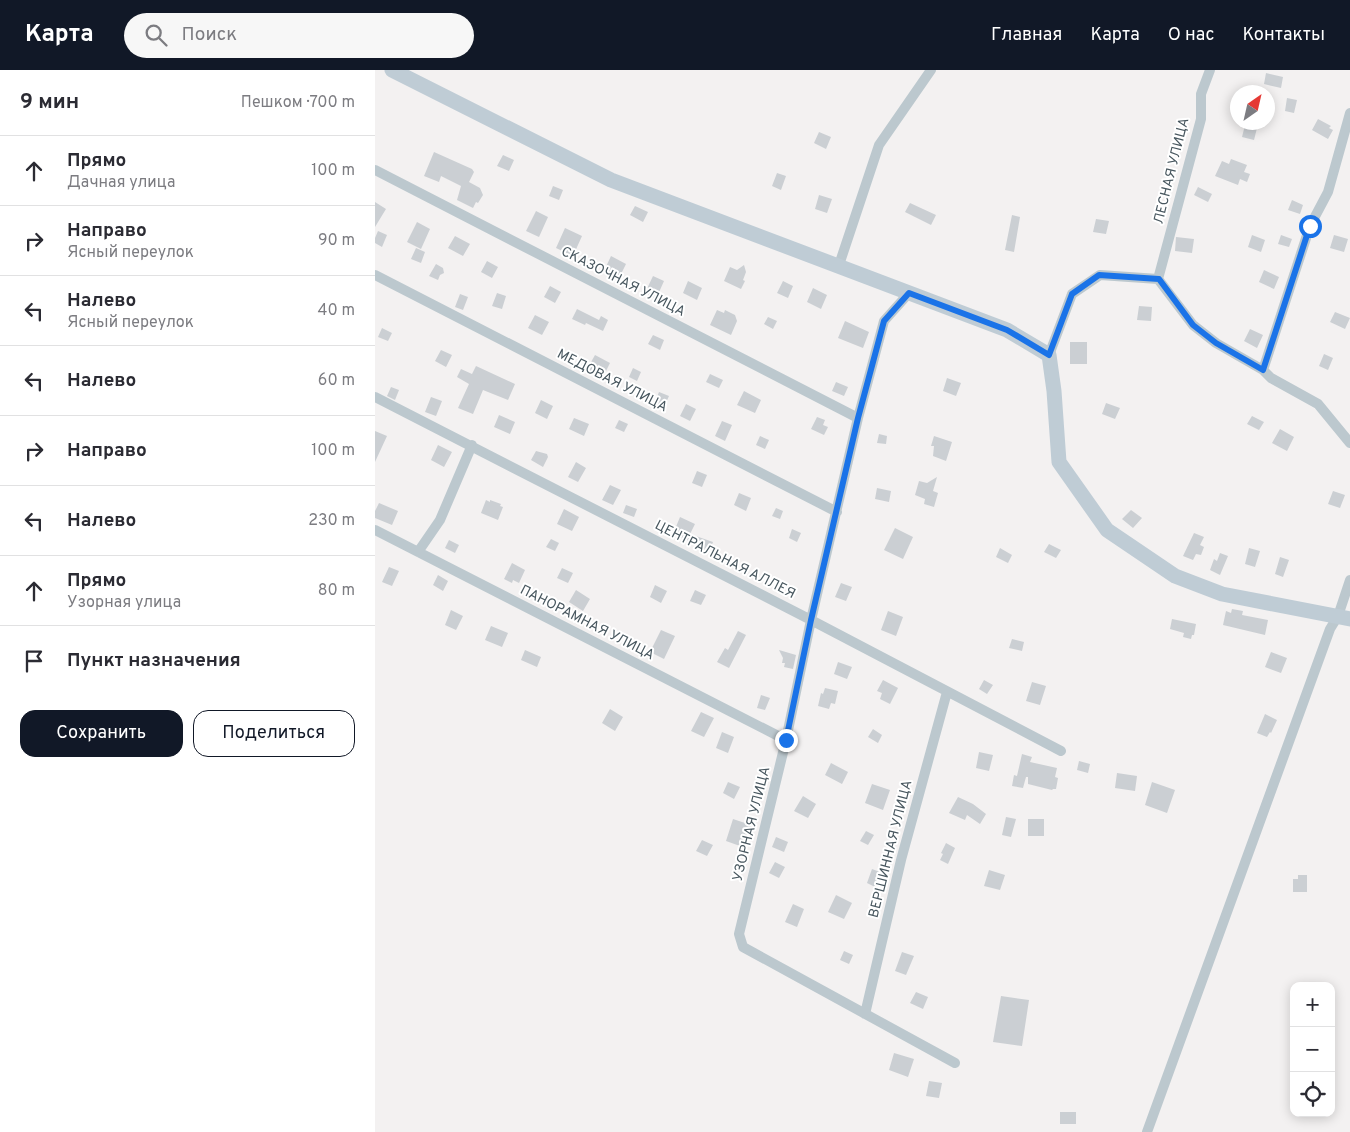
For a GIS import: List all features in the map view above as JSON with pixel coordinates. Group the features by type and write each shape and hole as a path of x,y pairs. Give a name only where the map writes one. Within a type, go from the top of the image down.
{"street":[{"path":"392,70 611,180 1007,330 1049,355"},
{"path":"839,266 879,145 931,70"},
{"name":"ЛЕСНАЯ УЛИЦА","path":"1159,279 1201,119 1201,94 1210,70"},
{"path":"1263,370 1310,226 1328,192 1350,113"},
{"name":"СКАЗОЧНАЯ УЛИЦА","path":"375,170 858,418"},
{"name":"МЕДОВАЯ УЛИЦА","path":"375,274 837,512"},
{"path":"1344,617 1222,594 1175,576 1107,530 1059,462 1054,391 1049,355 1072,294 1099,275 1159,279 1193,325 1216,343 1263,370 1271,378 1318,404 1350,443"},
{"name":"УЗОРНАЯ УЛИЦА","path":"865,1014 743,947 739,934 786,740 811,620 858,418 884,321 909,293"},
{"name":"ЦЕНТРАЛЬНАЯ АЛЛЕЯ","path":"375,396 1061,751"},
{"path":"418,552 440,520 472,445"},
{"name":"ПАНОРАМНАЯ УЛИЦА","path":"375,530 786,740"},
{"path":"1147,1132 1330,630 1344,617 1350,580"},
{"name":"ВЕРШИННАЯ УЛИЦА","path":"865,1014 901,860 947,692"},
{"path":"865,1014 955,1063"}],"building":[{"path":"1266,73 1283,77 1281,88 1275,85 1264,84"},
{"path":"1287,98 1297,100 1294,113 1285,111"},
{"path":"1318,119 1331,126 1329,128 1333,130 1328,139 1312,130"},
{"path":"1244,130 1256,130 1254,140 1242,137"},
{"path":"819,132 831,137 826,149 814,143"},
{"path":"434,152 472,169 474,172 469,182 480,188 483,195 473,208 457,200 461,186 441,176 439,182 424,176"},
{"path":"503,155 514,160 509,171 497,166"},
{"path":"1231,159 1247,165 1244,172 1250,174 1247,182 1240,179 1238,185 1215,176 1222,161 1229,164"},
{"path":"777,173 786,176 781,190 772,186"},
{"path":"553,186 563,190 559,200 549,196"},
{"path":"1198,187 1212,194 1208,202 1194,195"},
{"path":"819,195 832,199 827,213 815,209"},
{"path":"1292,200 1303,205 1300,214 1288,210"},
{"path":"375,202 386,209 375,227"},
{"path":"910,203 936,215 931,225 905,212"},
{"path":"635,206 648,212 643,222 630,215"},
{"path":"536,211 548,217 539,237 526,231"},
{"path":"1012,215 1020,217 1014,252 1005,250"},
{"path":"1096,219 1109,221 1106,234 1093,232"},
{"path":"417,222 430,229 421,249 407,242"},
{"path":"565,228 582,236 573,256 556,248"},
{"path":"378,231 387,235 382,247 375,243"},
{"path":"1252,235 1265,240 1261,252 1248,247"},
{"path":"1281,235 1292,239 1289,247 1278,244"},
{"path":"1334,235 1348,239 1344,252 1330,248"},
{"path":"455,236 470,244 463,256 448,248"},
{"path":"1176,237 1194,239 1192,253 1175,251"},
{"path":"416,248 425,252 421,263 411,259"},
{"path":"611,256 626,264 619,278 604,271"},
{"path":"487,261 498,267 492,278 481,272"},
{"path":"436,264 443,268 444,273 440,275 438,280 429,276"},
{"path":"744,265 746,272 743,280 745,281 741,289 724,281 730,267 737,270"},
{"path":"1264,270 1279,277 1274,289 1259,282"},
{"path":"653,276 664,281 656,299 645,293"},
{"path":"688,281 702,288 697,300 683,293"},
{"path":"783,281 793,286 788,298 777,293"},
{"path":"550,286 561,292 555,303 544,297"},
{"path":"813,288 827,295 821,309 807,302"},
{"path":"497,293 506,296 502,309 492,306"},
{"path":"460,294 468,297 463,310 455,307"},
{"path":"1139,306 1152,307 1151,321 1137,320"},
{"path":"577,309 599,320 601,316 608,320 603,331 572,319"},
{"path":"717,310 724,313 725,310 735,315 737,321 731,335 710,325"},
{"path":"1335,312 1350,318 1345,329 1330,322"},
{"path":"535,315 549,322 542,335 528,328"},
{"path":"768,317 777,321 773,329 764,324"},
{"path":"845,321 869,332 863,348 838,338"},
{"path":"382,328 392,333 388,341 378,337"},
{"path":"1250,329 1263,335 1257,348 1244,341"},
{"path":"653,335 664,340 660,350 648,344"},
{"path":"1070,342 1087,342 1087,364 1070,364"},
{"path":"441,350 452,355 446,367 435,361"},
{"path":"1324,354 1333,358 1328,370 1319,366"},
{"path":"595,355 610,363 602,379 586,371"},
{"path":"476,366 515,384 508,400 483,390 473,414 458,408 469,384 457,377 461,369 472,374"},
{"path":"633,368 641,372 637,381 629,377"},
{"path":"710,374 723,380 719,388 706,382"},
{"path":"947,378 961,383 956,396 943,391"},
{"path":"836,382 848,387 844,396 832,391"},
{"path":"391,387 399,390 395,400 387,396"},
{"path":"744,391 761,400 755,413 737,405"},
{"path":"659,392 669,396 663,409 654,404"},
{"path":"431,397 442,401 436,416 425,412"},
{"path":"541,400 553,406 547,419 535,413"},
{"path":"1106,403 1120,408 1115,419 1102,414"},
{"path":"686,404 696,409 690,421 680,416"},
{"path":"499,415 515,422 510,434 494,427"},
{"path":"1252,416 1264,422 1259,430 1247,424"},
{"path":"817,417 825,420 823,425 828,427 824,435 811,429"},
{"path":"574,418 589,424 584,436 569,429"},
{"path":"619,420 628,424 624,432 615,428"},
{"path":"722,421 732,425 725,441 715,436"},
{"path":"1280,429 1294,437 1287,451 1272,443"},
{"path":"375,431 387,436 375,462"},
{"path":"879,434 887,436 886,444 877,443"},
{"path":"760,436 769,440 765,449 756,445"},
{"path":"934,436 952,442 946,461 933,456 934,446 931,446"},
{"path":"438,445 452,452 444,467 431,460"},
{"path":"536,451 547,454 548,457 543,467 531,460"},
{"path":"576,462 586,468 578,482 568,477"},
{"path":"697,471 707,475 702,487 692,483"},
{"path":"937,477 933,491 938,493 934,507 924,504 925,499 915,495 919,481 927,483"},
{"path":"610,485 621,490 613,505 602,500"},
{"path":"877,488 891,491 889,502 875,499"},
{"path":"1333,491 1345,495 1340,508 1328,504"},
{"path":"739,493 751,498 746,511 734,505"},
{"path":"486,500 501,504 500,506 503,507 498,520 481,513"},
{"path":"379,503 398,511 392,525 375,518 375,511"},
{"path":"626,505 637,509 634,517 623,513"},
{"path":"776,508 783,511 780,519 772,516"},
{"path":"564,509 579,517 572,531 557,524"},
{"path":"1131,510 1142,518 1133,528 1122,519"},
{"path":"680,517 695,524 690,534 713,542 709,552 673,534"},
{"path":"895,528 913,537 903,559 884,550"},
{"path":"792,529 801,533 797,542 789,538"},
{"path":"1194,533 1204,537 1200,545 1204,547 1201,555 1196,554 1193,560 1183,556"},
{"path":"551,539 559,543 555,551 546,547"},
{"path":"449,540 459,545 455,553 445,548"},
{"path":"1049,544 1061,550 1056,558 1044,552"},
{"path":"1000,548 1012,555 1008,563 996,557"},
{"path":"1249,548 1260,551 1255,567 1245,564"},
{"path":"1220,553 1228,556 1220,575 1210,570 1214,559 1217,561"},
{"path":"1280,557 1289,560 1283,577 1275,574"},
{"path":"512,563 525,570 519,583 513,580 512,583 504,579"},
{"path":"389,567 399,571 392,586 382,582"},
{"path":"562,568 573,573 568,583 557,578"},
{"path":"438,575 448,581 443,591 433,585"},
{"path":"841,583 852,587 846,601 835,597"},
{"path":"655,585 667,591 661,603 650,597"},
{"path":"576,590 590,599 583,611 569,602"},
{"path":"695,590 706,595 701,605 690,601"},
{"path":"1232,609 1243,611 1242,615 1268,620 1265,635 1223,625 1226,611 1231,613"},
{"path":"451,610 463,616 456,630 445,625"},
{"path":"888,611 903,617 896,636 881,630"},
{"path":"1172,619 1196,624 1194,635 1192,635 1191,639 1183,637 1184,633 1170,629"},
{"path":"491,626 508,633 502,647 485,640"},
{"path":"661,630 675,636 664,659 650,652"},
{"path":"738,631 746,635 729,668 717,662 725,648 728,650"},
{"path":"1012,639 1024,642 1022,651 1009,648"},
{"path":"525,650 541,657 537,667 521,660"},
{"path":"779,650 796,655 793,669 784,667 785,663 782,663 783,658"},
{"path":"1271,652 1287,658 1281,673 1265,667"},
{"path":"838,662 852,667 847,679 834,674"},
{"path":"883,680 898,688 890,704 880,699 882,693 877,691"},
{"path":"984,680 993,685 987,694 979,689"},
{"path":"1032,682 1046,686 1040,705 1026,701"},
{"path":"825,688 838,691 835,704 831,703 829,709 818,706 821,693 823,694"},
{"path":"761,695 770,698 765,710 757,708"},
{"path":"610,709 623,717 615,731 602,723"},
{"path":"701,712 714,718 704,737 691,731"},
{"path":"1265,714 1277,720 1267,737 1257,733"},
{"path":"873,729 882,735 878,743 868,737"},
{"path":"722,732 734,737 728,753 716,748"},
{"path":"979,752 993,755 989,771 976,768"},
{"path":"1022,754 1032,757 1030,762 1057,768 1055,777 1058,778 1056,789 1052,790 1028,784 1028,777 1026,777 1023,788 1012,786 1014,775 1017,776"},
{"path":"1079,761 1090,764 1088,773 1077,770"},
{"path":"831,763 848,772 842,784 825,775"},
{"path":"1117,773 1137,776 1135,791 1115,788"},
{"path":"728,782 740,787 734,799 723,793"},
{"path":"1152,782 1175,790 1167,813 1145,805"},
{"path":"872,784 890,790 883,810 865,803"},
{"path":"803,796 816,804 808,818 794,811"},
{"path":"958,797 973,804 986,814 980,824 967,815 965,820 949,813"},
{"path":"1006,817 1016,819 1011,837 1002,835"},
{"path":"733,819 751,825 746,839 743,838 740,846 726,841"},
{"path":"1028,819 1044,819 1044,836 1028,836"},
{"path":"866,831 874,835 868,845 860,841"},
{"path":"776,837 788,842 784,852 772,847"},
{"path":"702,840 713,845 707,856 696,851"},
{"path":"946,843 955,848 948,864 940,860"},
{"path":"775,862 785,867 779,878 769,873"},
{"path":"872,869 880,872 875,887 867,883"},
{"path":"989,870 1005,875 1000,890 984,886"},
{"path":"1298,875 1307,875 1307,892 1293,892 1293,879 1298,879"},
{"path":"836,895 852,903 844,919 828,912"},
{"path":"793,904 804,909 797,927 785,922"},
{"path":"844,951 853,955 849,964 840,960"},
{"path":"902,952 914,956 906,975 895,971"},
{"path":"916,992 928,997 923,1009 910,1003"},
{"path":"1001,996 1029,1000 1022,1046 993,1042"},
{"path":"894,1053 914,1059 908,1077 889,1070"},
{"path":"929,1081 942,1083 939,1098 926,1096"},
{"path":"1060,1112 1076,1112 1076,1124 1060,1124"}],"route":[{"path":"786,740 811,620 858,418 884,321 909,293 1007,330 1049,355 1072,294 1099,275 1159,279 1193,325 1216,343 1263,370 1310,226"}]}
